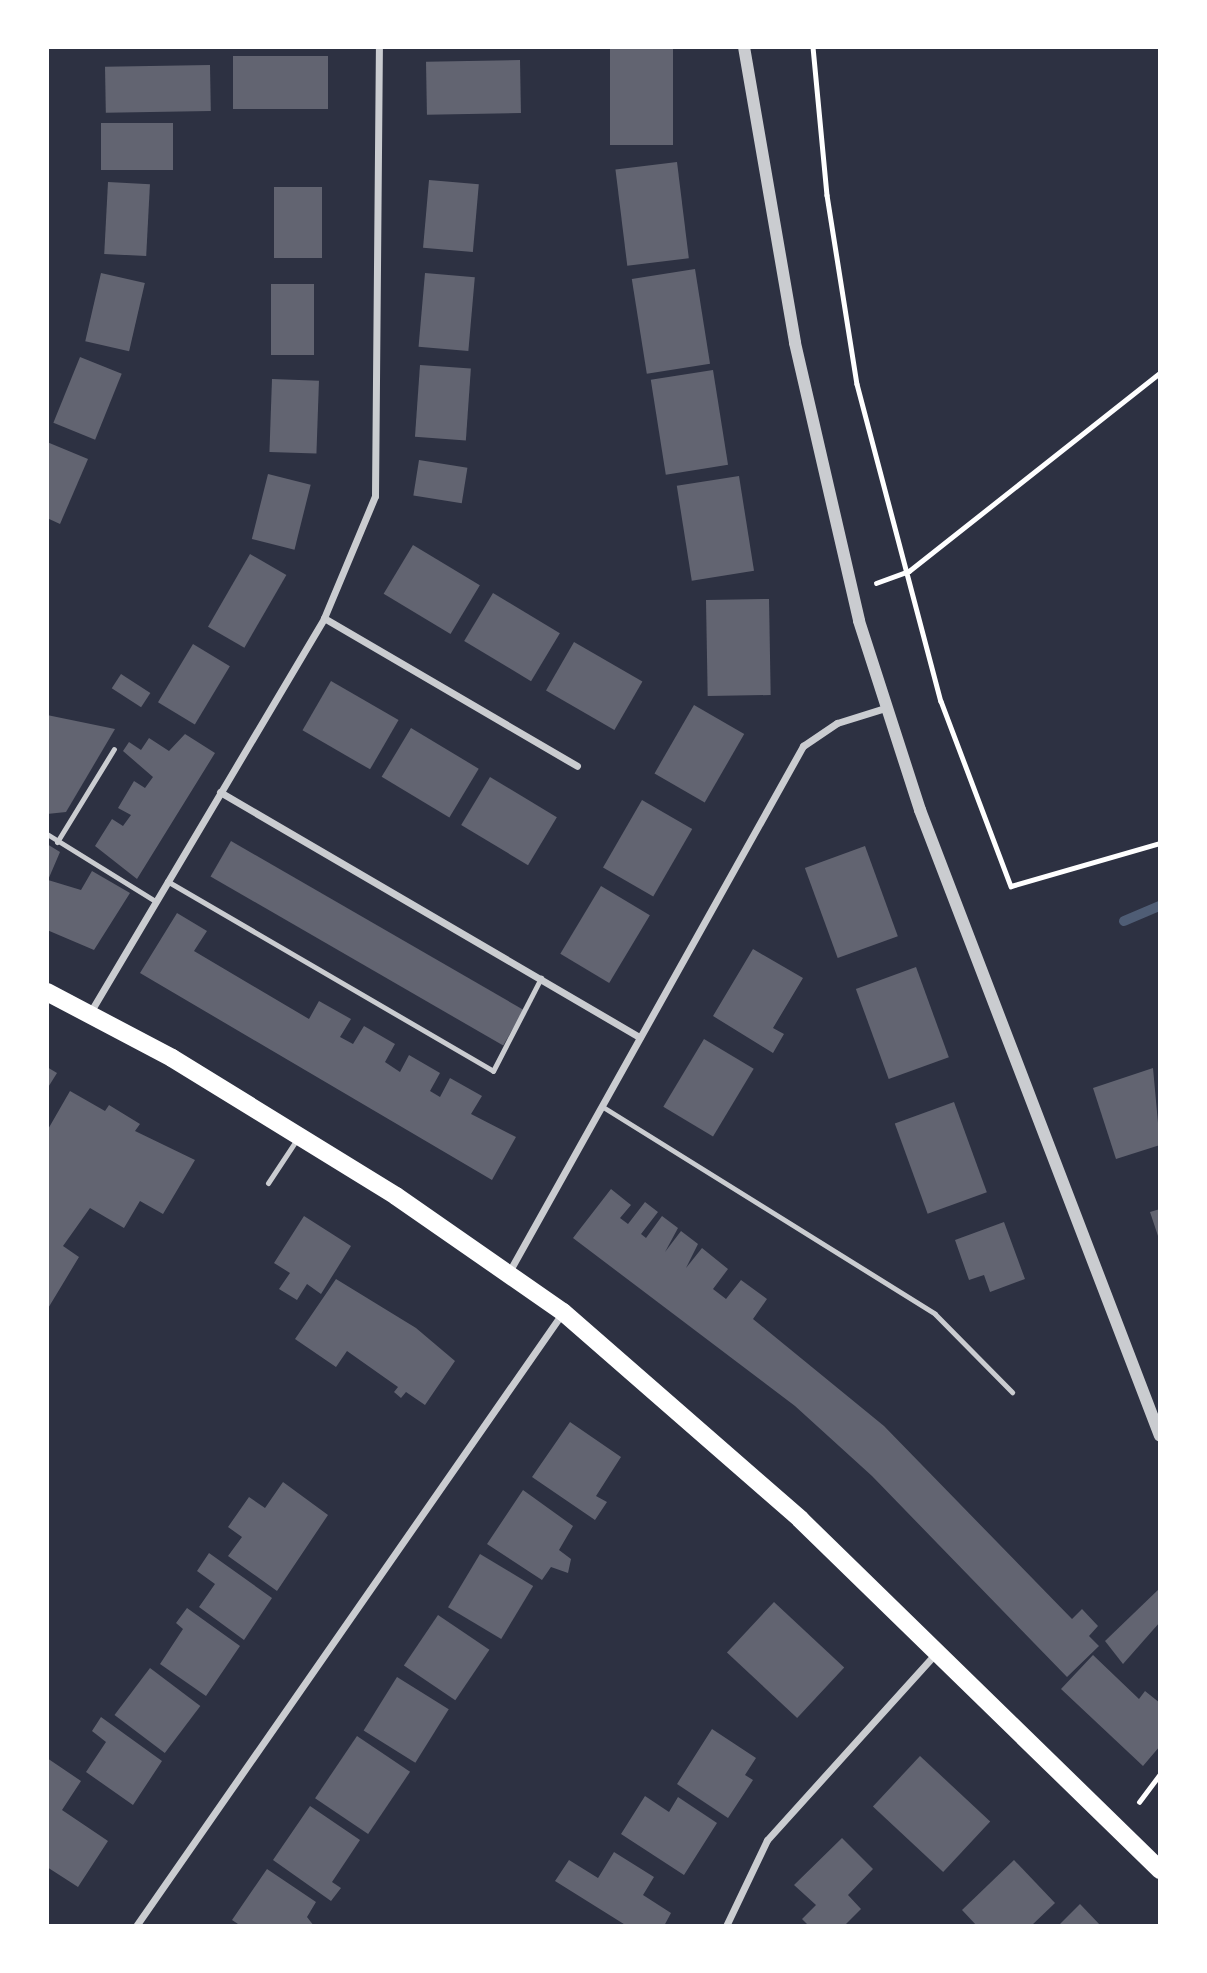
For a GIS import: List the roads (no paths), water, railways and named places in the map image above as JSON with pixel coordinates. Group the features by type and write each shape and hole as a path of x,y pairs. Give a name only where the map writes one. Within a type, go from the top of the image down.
{"main road":[{"path":"47,992 91,1011 299,1136 509,1272 563,1312 744,1467 1160,1870"}],"street":[{"path":"91,1011 324,618 361,540 379,460 379,47"},
{"path":"744,47 795,343 852,591 885,708 1003,1034 1160,1436"},
{"path":"324,618 577,766"},
{"path":"509,1272 803,746 837,723 885,708"},
{"path":"220,792 640,1037"},
{"path":"136,1926 563,1312"},
{"path":"726,1926 767,1840 937,1652"}],"lane":[{"path":"57,842 114,749"},
{"path":"47,834 155,901"},
{"path":"167,881 492,1071 541,978"},
{"path":"603,1107 935,1314 1012,1392"},
{"path":"268,1183 299,1136"}],"waterway":[{"path":"1124,921 1160,906"}]}
